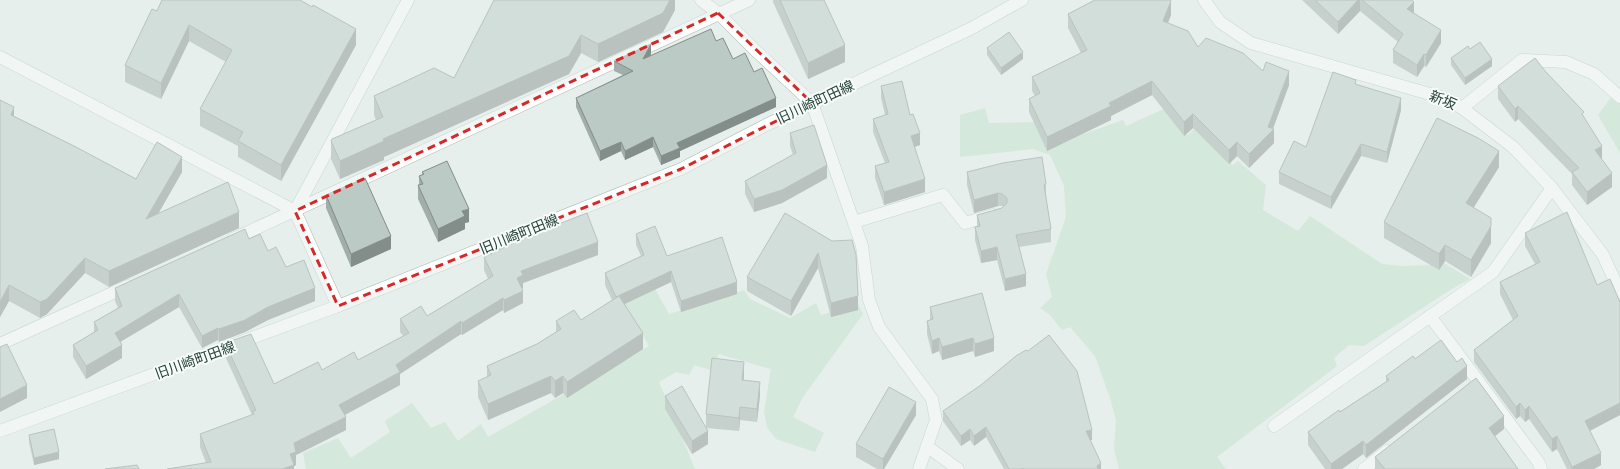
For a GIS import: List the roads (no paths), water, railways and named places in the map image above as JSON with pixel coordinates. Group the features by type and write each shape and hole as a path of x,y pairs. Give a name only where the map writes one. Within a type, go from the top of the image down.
{"street":[{"path":"295,211 408,0"},
{"path":"701,0 718,13 812,103 862,246 869,300 879,327 932,399 936,420 920,469"},
{"path":"223,243 749,0"},
{"name":"旧川崎町田線","path":"3,428 338,306 681,169 766,125 970,29 1022,0"},
{"name":"新坂","path":"1204,0 1220,22 1251,43 1444,98 1462,108 1513,147 1552,188 1603,255 1620,292"},
{"path":"0,57 295,211 338,306"},
{"path":"1462,108 1522,60 1566,62 1594,74 1620,97"},
{"path":"1274,426 1493,272 1552,188"},
{"path":"854,222 943,196 965,222 1000,213"},
{"path":"0,344 137,282"},
{"path":"1430,316 1539,463 1541,469"},
{"path":"1466,390 1478,380"},
{"path":"1364,469 1394,446"},
{"path":"928,447 958,469"}]}
